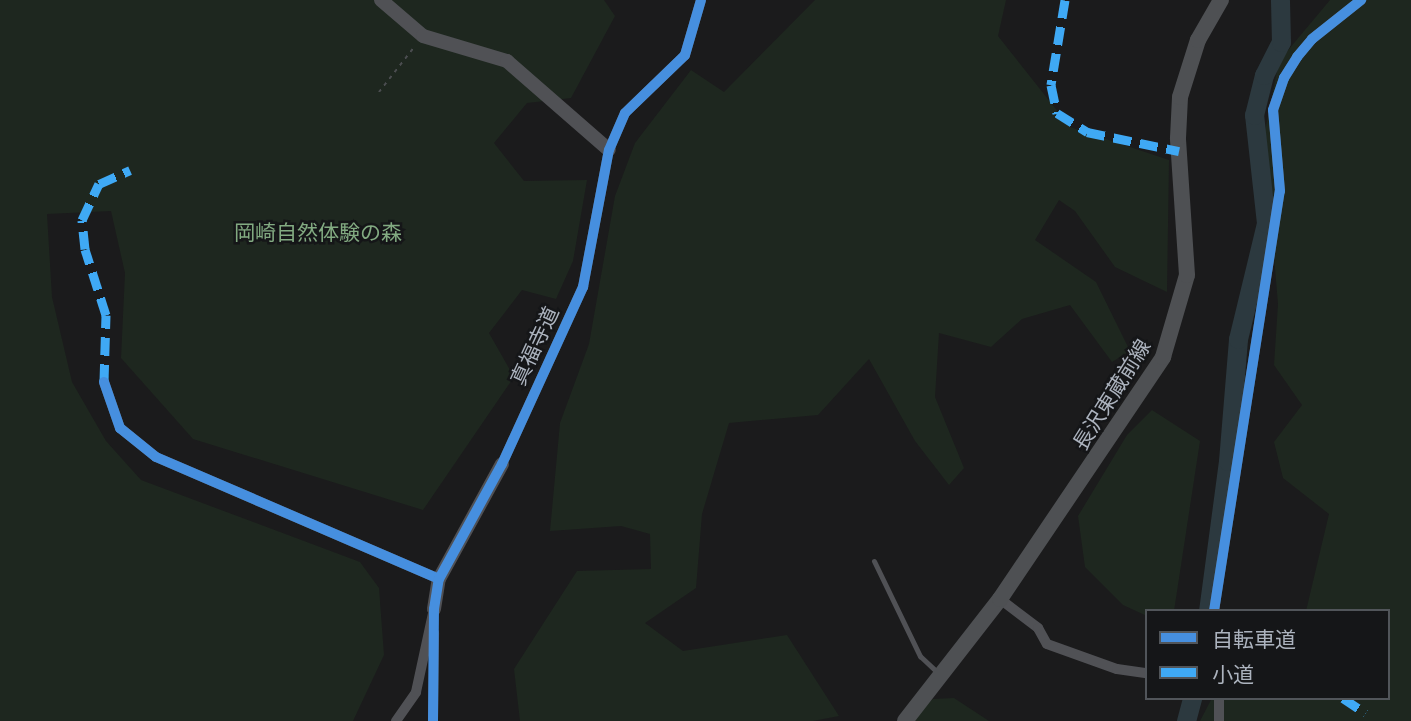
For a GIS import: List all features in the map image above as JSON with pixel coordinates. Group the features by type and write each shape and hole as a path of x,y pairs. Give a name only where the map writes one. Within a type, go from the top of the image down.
{"main road":[{"name":"長沢東蔵前線","path":"905,721 943,677 1000,599 1140,397 1172,336 1186,275 1178,138 1180,97 1198,40 1221,0"}],"street":[{"path":"381,0 423,36 508,61 609,150"},
{"name":"真福寺道","path":"433,721 434,610 439,579 502,464 583,288 609,150 625,113 685,55 701,0"},
{"path":"1214,609 1280,191 1280,158 1272,133 1273,110 1284,78 1297,57 1312,39 1361,0"},
{"path":"104,382 120,428 156,457 439,579"},
{"path":"1000,599 1038,628 1047,644 1117,669 1145,673"},
{"path":"396,721 416,692 434,610"},
{"path":"1219,700 1219,721"}],"lane":[{"path":"874,561 920,656 943,677"}],"path":[{"path":"379,92 423,36"}],"green space":[{"name":"岡崎自然体験の森","path":"0,0 604,0 615,16 571,98 527,103 494,143 524,181 587,180 573,261 556,299 522,290 489,333 514,377 423,510 193,439 121,358 125,273 111,211 47,214 52,297 72,382 106,441 141,480 360,562 379,588 384,655 353,721 0,721"},
{"path":"815,0 1006,0 998,36 1070,127 1169,160 1167,292 1115,267 1075,211 1059,200 1035,240 1096,282 1130,351 1112,362 1070,305 1022,319 991,347 939,333 935,397 964,468 949,485 915,441 869,359 818,415 729,423 702,514 696,588 645,623 683,651 787,635 839,716 813,721 520,721 514,669 577,571 651,569 650,534 621,526 550,531 560,423 589,344 615,196 635,143 691,70 724,92"},
{"path":"1330,0 1411,0 1411,721 1200,721 1211,700 1390,700 1390,609 1306,609 1329,514 1283,478 1274,442 1302,405 1274,365 1278,304 1264,136 1279,61"},
{"path":"1152,410 1200,441 1174,609 1145,609 1145,615 1123,605 1085,567 1078,516 1127,435"},
{"path":"954,698 989,721 907,721 933,699"}],"waterway":[{"path":"1208,609 1228,461 1238,339 1266,223 1254,115 1264,75 1281,42 1280,0"},
{"path":"1186,721 1191,700"}],"marked path":[{"path":"1065,0 1051,85 1057,113 1087,132 1179,151"},
{"path":"104,382 106,315 85,249 82,220 99,184 130,170"},
{"path":"1346,700 1365,713"}],"cycle path":[{"path":"433,721 434,609 439,579 502,464 583,287 609,150 625,113 685,55 701,0"},
{"path":"1214,609 1280,191 1273,110 1284,78 1297,57 1312,39 1361,0"},
{"path":"104,382 120,428 156,457 439,579"}]}
